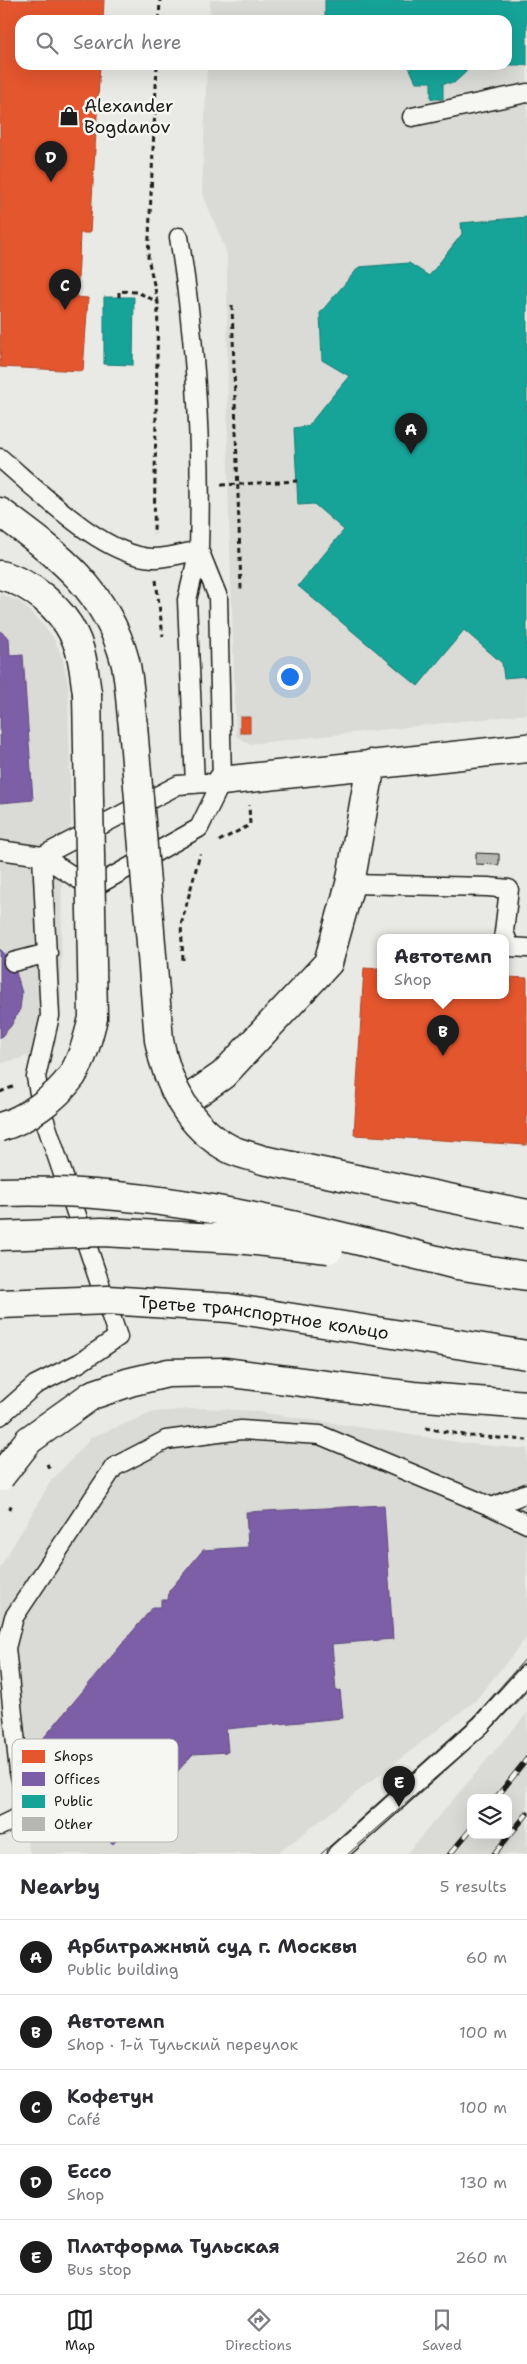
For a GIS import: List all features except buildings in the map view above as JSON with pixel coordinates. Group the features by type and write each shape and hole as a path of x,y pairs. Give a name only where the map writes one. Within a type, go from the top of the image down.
{"main road":[{"path":"0,512 75,571 106,612 126,662 159,1040 163,1063 171,1085 186,1110 204,1131 230,1149 263,1160 527,1214"},
{"path":"0,1127 14,1123 49,1100 71,1076 86,1047 93,1018 87,692 83,663 74,635 56,608 30,588 2,576"},
{"path":"222,781 527,748"},
{"path":"194,1095 223,1075 328,963 350,884 371,764"},
{"path":"0,1192 114,1194 197,1207 289,1224 457,1265"},
{"path":"0,1236 102,1232 237,1239 457,1265 527,1276"},
{"name":"Третье транспортное кольцо","path":"0,1304 108,1300 229,1308 527,1356"},
{"path":"0,1477 28,1440 92,1395 130,1382 168,1373 224,1372 413,1396 527,1405"}],"lane":[{"path":"412,117 527,93"},
{"path":"178,237 190,303 201,454 199,550 187,600 195,784"},
{"path":"0,458 90,533 118,549 154,558 199,550"},
{"path":"0,850 42,856 92,888 198,828 222,781 218,597 199,550"},
{"path":"42,856 178,785 222,781"},
{"path":"0,1416 35,1385 79,1363 118,1337 41,1106 36,1077 50,1016 42,856"},
{"path":"350,884 509,889 505,934"},
{"path":"509,944 510,947 527,948"},
{"path":"13,962 48,953"},
{"path":"15,1739 6,1648 14,1617 114,1467 166,1440 240,1430 320,1435 492,1507 527,1524"},
{"path":"492,1507 527,1494"},
{"path":"337,1854 481,1725 527,1674"},
{"path":"0,1826 12,1820"}],"path":[{"path":"159,15 160,0"},
{"path":"157,70 148,258 158,302"},
{"path":"201,486 297,481"},
{"path":"176,926 179,966"},
{"path":"423,1427 470,1436 527,1440"}],"shaded area":[{"path":"210,0 527,0 527,714 249,744 236,736 228,484 227,253 202,192 207,70 512,70 512,15 209,15"},
{"path":"0,594 20,602 37,618 53,637 63,659 68,685 71,824 62,846 61,1010 54,1028 34,1054 0,1064"},
{"path":"204,1408 252,1411 471,1444 527,1449 527,1637 475,1701 277,1854 30,1854 27,1842 178,1842 178,1739 12,1739 12,1757 0,1666 0,1568 51,1481 92,1437 154,1412"},
{"path":"527,1713 527,1854 406,1854"}],"tram line":[{"path":"321,1854 474,1717 527,1657"},
{"path":"348,1854 490,1730 527,1691"}],"railway":[{"path":"499,1794 527,1759"},
{"path":"494,1854 527,1814"},
{"path":"450,1854 467,1834"}],"place":[{"name":"Alexander Bogdanov","path":"69,116"},
{"name":"Ecco","path":"51,182"},
{"name":"Кофетун","path":"65,310"},
{"name":"Арбитражный суд г. Москвы","path":"411,454"},
{"name":"Автотемп","path":"443,1056"},
{"name":"Платформа Тульская","path":"399,1807"}]}
